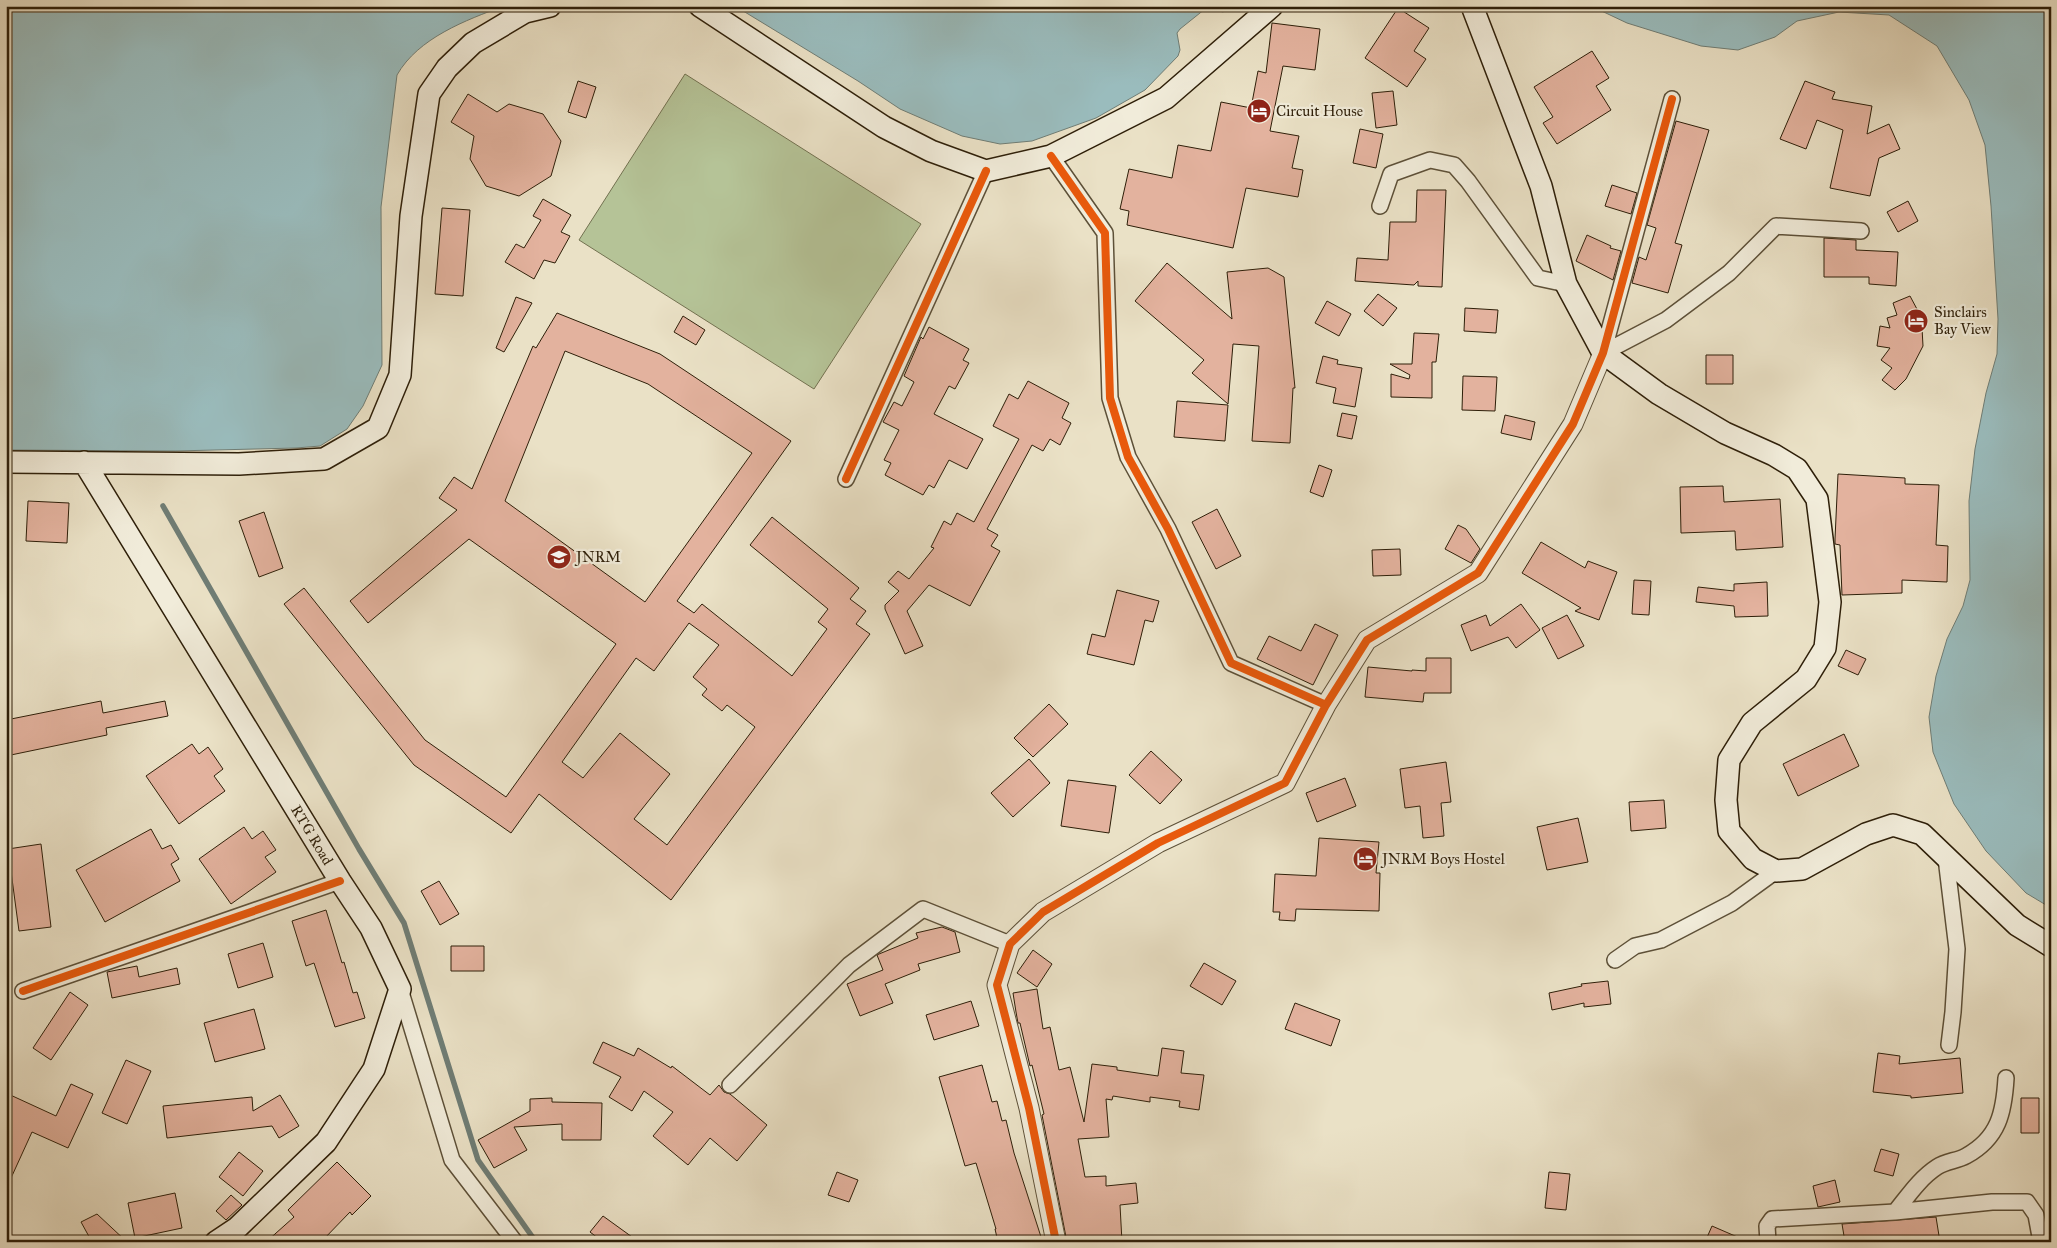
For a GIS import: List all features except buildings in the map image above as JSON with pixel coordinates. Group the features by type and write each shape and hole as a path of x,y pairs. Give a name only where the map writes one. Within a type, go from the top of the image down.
{"main road":[{"path":"6,462 238,464 324,459 378,428 400,375 411,216 429,94 447,68 473,43 525,12 550,6"},
{"path":"700,6 884,128 931,152 986,171 1051,156 1166,98 1272,6"},
{"path":"1472,6 1541,186 1566,284 1603,353 1659,394 1725,433 1774,455 1797,469 1817,499 1830,602 1825,648 1806,678 1752,723 1729,760 1726,800 1729,830 1754,859 1776,871 1802,869 1866,834 1893,825 1922,834 2017,924 2051,946"},
{"name":"RTG Road","path":"84,462 340,881 371,928 400,989"},
{"path":"216,1242 237,1228 326,1142 374,1069 400,989"}],"street":[{"path":"1056,1242 1029,1108 997,985 1010,944 1043,912 1158,842 1285,783 1326,705 1367,640 1478,573 1573,424 1603,353 1672,99"},
{"path":"1051,156 1105,233 1110,398 1128,456 1168,529 1231,663 1326,705"},
{"path":"1380,206 1390,174 1430,160 1454,165 1468,181 1538,278 1566,284"},
{"path":"846,479 986,171"},
{"path":"1603,353 1666,320 1729,273 1776,226 1861,231"},
{"path":"1946,858 1957,949 1949,1045"},
{"path":"1615,960 1635,946 1661,940 1732,903 1776,871"},
{"path":"23,991 340,881"},
{"path":"730,1085 849,964 923,910 1010,944"},
{"path":"400,989 452,1160 515,1242"},
{"path":"1895,1212 1924,1176 1939,1165 1966,1157 1986,1142 2000,1120 2006,1078"},
{"path":"1768,1242 1767,1226 1772,1218 1895,1212 1992,1202 2027,1202 2036,1215 2041,1242"}],"green space":[{"path":"685,74 921,224 814,389 579,240"}],"water":[{"path":"6,6 504,6 459,24 430,41 406,62 397,75 381,207 382,365 363,406 347,429 320,446 296,448 175,451 6,450"},
{"path":"735,6 1232,6 1223,12 1209,8 1205,9 1180,29 1177,33 1180,50 1178,56 1145,90 1096,118 1032,141 1000,144 962,136 900,109 858,81"},
{"path":"1591,6 2051,6 2051,908 2026,893 1986,851 1954,804 1933,752 1929,717 1936,676 1947,639 1963,606 1970,580 1969,501 1975,449 1986,393 1997,354 1998,319 1985,145 1969,100 1937,46 1889,15 1839,12 1797,21 1775,37 1738,50 1701,46 1627,23"}],"waterway":[{"path":"163,506 359,849 404,923 478,1160 536,1242"}],"cycle path":[{"path":"1056,1242 1029,1108 997,985 1010,944 1043,912 1158,843 1285,783 1326,705 1367,640 1478,573 1573,424 1603,353 1672,99"},
{"path":"1051,156 1105,233 1110,398 1128,457 1168,529 1231,663 1326,705"},
{"path":"846,479 986,171"},
{"path":"23,991 340,881"}],"place":[{"name":"Circuit House","path":"1259,111"},
{"name":"Sinclairs Bay View","path":"1916,321"},
{"name":"JNRM","path":"559,557"},
{"name":"JNRM Boys Hostel","path":"1365,859"}]}
